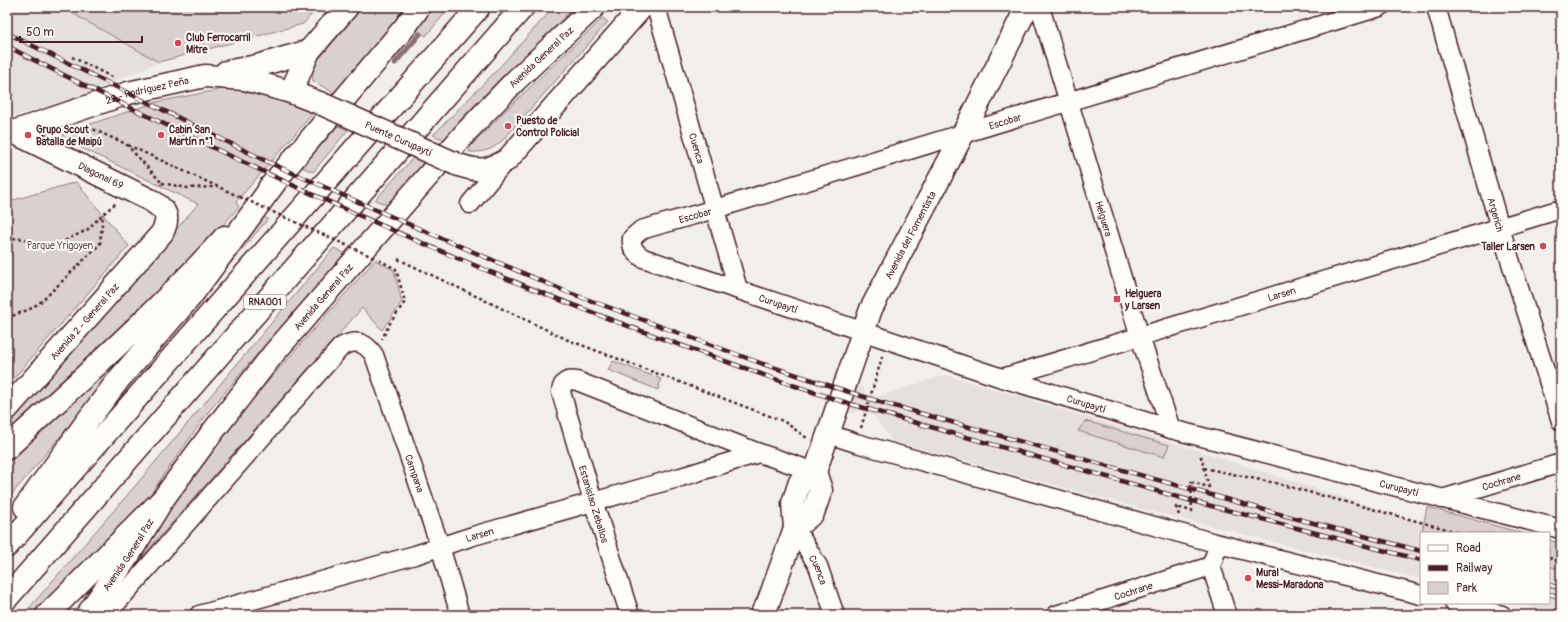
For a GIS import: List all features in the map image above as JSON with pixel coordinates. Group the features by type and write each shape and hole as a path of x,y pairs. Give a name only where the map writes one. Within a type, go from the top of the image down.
{"main road":[{"path":"291,92 309,51 347,7"},
{"path":"7,448 108,355 193,272 282,173 405,27 419,7"},
{"name":"RNA001","path":"7,546 479,7"},
{"name":"RNA001","path":"7,598 524,7"},
{"name":"Avenida General Paz","path":"87,615 130,553 162,499 219,422 274,353 422,182 515,81 594,7"},
{"path":"507,160 642,7"},
{"name":"Avenida del Fomentista","path":"815,472 871,309 963,134 1027,7"},
{"path":"205,76 257,66 309,51"},
{"name":"22 - Rodríguez Peña","path":"10,133 139,90 205,76 244,79 291,92"},
{"name":"Puente Curupaytí","path":"291,92 322,104 471,170 493,168 507,160"},
{"name":"Diagonal 69","path":"10,133 152,201 165,211 167,217 162,233"},
{"path":"7,533 92,414 119,379 191,296 282,173"},
{"name":"Avenida 2 - General Paz","path":"7,409 162,233"},
{"path":"761,615 768,603 795,528 813,513 821,490 815,472"},
{"path":"46,615 162,499"}],"street":[{"name":"Cuenca","path":"656,7 738,289"},
{"name":"Helguera","path":"1040,7 1140,337 1171,429"},
{"name":"Escobar","path":"632,238 642,230 1380,7"},
{"name":"Argerich","path":"1436,7 1500,228 1561,421"},
{"path":"470,204 507,160"},
{"name":"Larsen","path":"1002,378 1561,209"},
{"name":"Curupaytí","path":"632,238 631,246 634,252 643,258 738,289 887,341 1002,378 1171,429 1561,529"},
{"name":"Avenida General Paz","path":"106,615 341,347 356,341 370,349 374,355"},
{"name":"Campana","path":"374,355 440,546 460,615"},
{"name":"Estanislao Zeballos","path":"630,615 593,502 561,392 561,386 570,380 577,381 759,453"},
{"path":"825,441 856,443 1219,544 1420,595"},
{"path":"759,453 815,472"},
{"name":"Larsen","path":"199,615 407,557 759,453"},
{"name":"Cochrane","path":"1442,499 1561,462"},
{"name":"Cuenca","path":"795,528 818,566 835,615"},
{"path":"1219,544 1211,566 1226,615"},
{"name":"Cochrane","path":"1056,615 1211,566"},
{"path":"1458,604 1502,615"}],"path":[{"path":"72,57 139,90"},
{"path":"61,116 126,144 396,269 405,302 390,323 374,355"},
{"path":"126,144 162,183 188,188 217,187"},
{"path":"158,189 162,183"},
{"path":"7,239 18,238 40,245 60,243 87,230 102,214 120,200"},
{"path":"7,318 30,309 42,301 100,244 102,214"},
{"path":"398,259 568,340 783,421 825,441"},
{"path":"856,443 887,341"},
{"path":"1183,534 1176,507 1192,511 1191,482 1209,487 1195,435"},
{"path":"1204,468 1275,483 1457,532"},
{"path":"1550,558 1561,561"}],"shaded area":[{"path":"7,7 61,7 159,62 69,101 7,118"},
{"path":"946,375 1184,446 1450,532 1420,532 1420,579 1139,508 892,441 873,415 859,410 853,413 848,412 846,407 853,389 858,386 863,388 865,393 877,397"},
{"path":"1550,564 1561,568 1561,615 1517,604 1550,604"}],"green space":[{"name":"Club Ferrocarril Mitre","path":"61,7 318,7 303,24 159,62"},
{"path":"363,7 407,7 336,94 313,81 313,66"},
{"path":"432,7 450,7 426,36 415,31"},
{"path":"554,7 574,7 445,140 433,135 495,72"},
{"path":"603,18 608,22 502,141 487,150 469,152 471,146 508,108"},
{"path":"228,88 255,91 315,111 236,202 239,207 193,259 121,332 7,432 7,426 198,204 65,140 63,138 63,133 157,102"},
{"path":"338,126 348,130 313,172 302,167"},
{"path":"413,158 424,163 387,205 375,200"},
{"name":"Parque Yrigoyen","path":"76,182 129,246 7,386 7,202"},
{"path":"257,214 268,219 190,311"},
{"path":"334,248 346,254 209,411 137,513 39,615 23,615 136,485"},
{"path":"375,260 394,270 402,302 382,330 362,308 118,584 163,516 216,444 254,397"},
{"path":"141,340 7,500 7,460"},
{"path":"613,361 661,379 658,390 608,370"},
{"path":"1085,421 1169,445 1164,457 1078,431"},
{"path":"1427,507 1518,532 1426,532 1422,531"},
{"path":"1550,540 1561,544 1561,570 1550,566"}],"waterway":[{"path":"395,63 420,34"}],"railway":[{"path":"7,33 270,163 406,223 567,292 763,364 880,402 1279,514 1420,551"},
{"path":"7,46 81,84 292,185 430,247 640,331 815,393 857,406 1192,501 1420,560"},
{"path":"1550,585 1561,588"},
{"path":"1550,594 1561,597"}],"place":[{"name":"Club Ferrocarril Mitre","path":"178,43"},
{"name":"Puesto de Control Policial","path":"508,126"},
{"name":"Grupo Scout Batalla de Maipú","path":"28,135"},
{"name":"Cabin San Martín n°1","path":"161,135"},
{"name":"Taller Larsen","path":"1543,246"},
{"name":"Helguera y Larsen","path":"1117,299"},
{"name":"Mural Messi-Maradona","path":"1248,578"}]}
